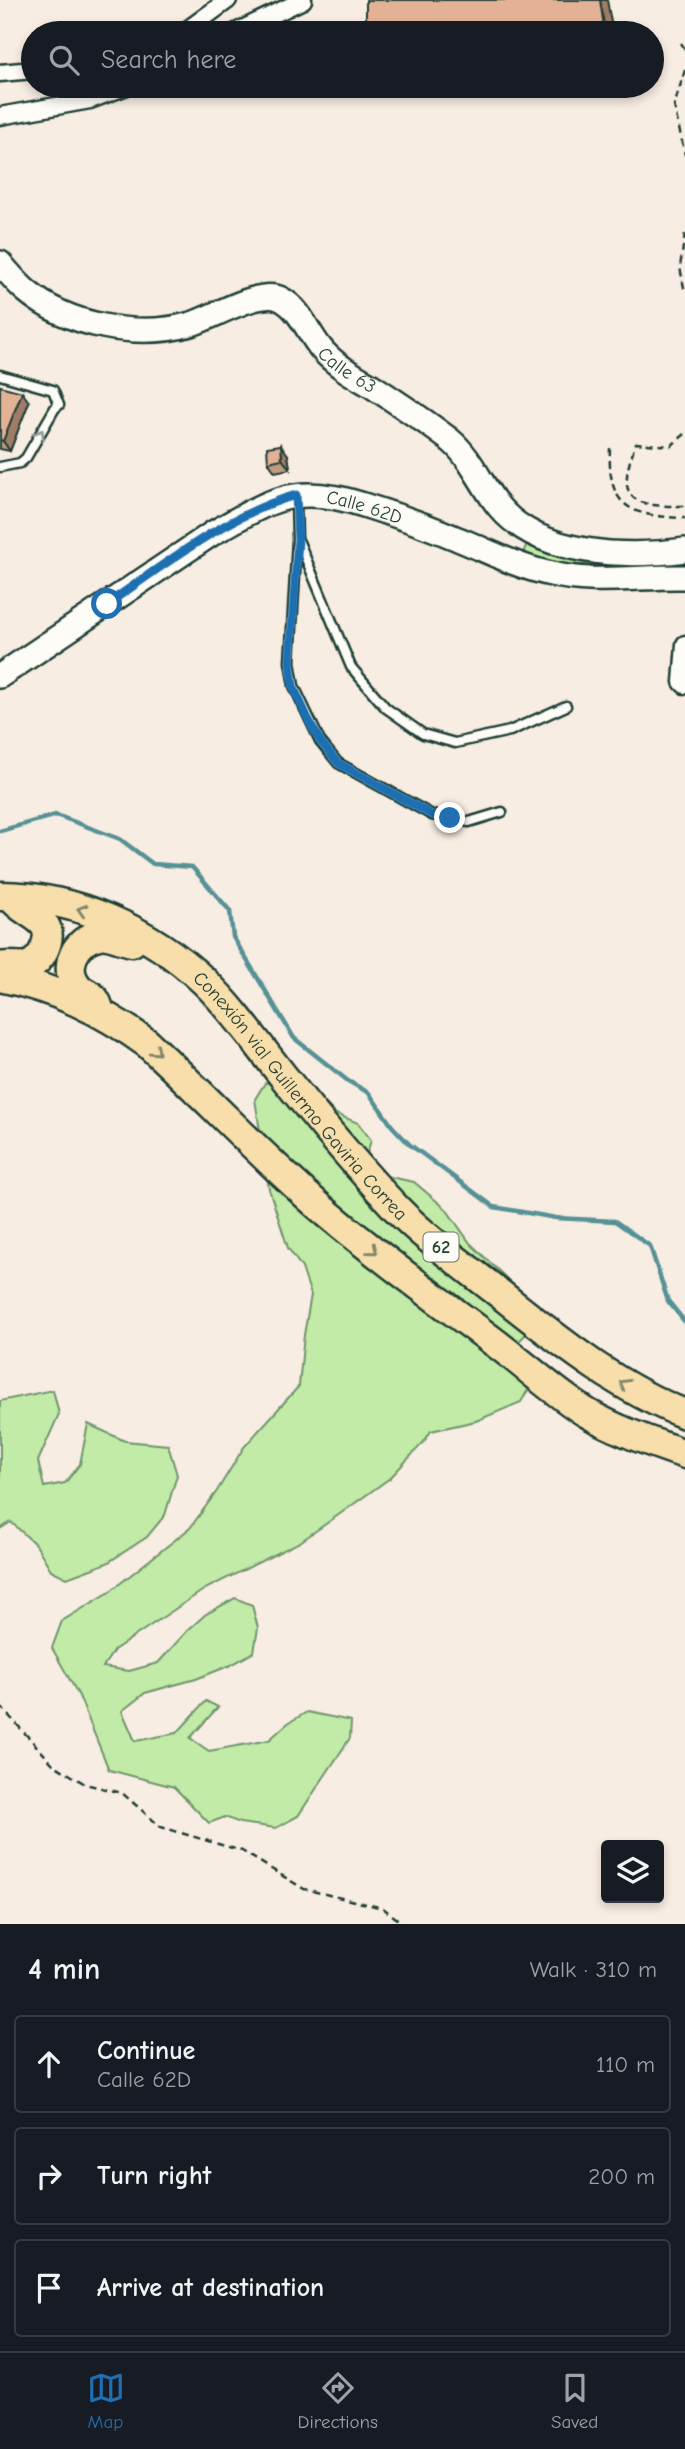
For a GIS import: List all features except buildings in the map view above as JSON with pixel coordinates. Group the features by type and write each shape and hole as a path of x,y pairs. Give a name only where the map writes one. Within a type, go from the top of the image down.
{"highway":[{"name":"Conexión vial Guillermo Gaviria Correa","path":"6,896 45,900 78,908 135,931 165,950 205,982 224,1003 330,1135 408,1220 582,1358 640,1394 685,1414"},
{"path":"0,967 27,966 38,959 45,949 47,938 41,920 33,912 19,908 6,896"},
{"path":"100,1012 94,997 78,986 70,967 76,947 84,940 101,934 165,950"},
{"name":"62","path":"0,977 63,994 100,1012 147,1042 320,1207 394,1267 502,1348 540,1381 605,1422 685,1454"}],"main road":[{"name":"Calle 63","path":"0,263 26,290 53,308 79,319 109,326 167,329 212,316 252,299 267,296 280,298 294,309 324,352 457,446 502,511 529,531 573,548 616,552 685,550"},
{"name":"Calle 62D","path":"0,676 214,533 249,513 296,495 320,495 362,504 420,523 515,563 560,576 606,580 685,577"}],"street":[{"path":"199,21 228,0"},
{"path":"259,21 296,3"},
{"path":"0,73 21,71"},
{"path":"0,116 95,98"},
{"path":"685,644 682,682 685,685"}],"lane":[{"path":"0,375 53,390 59,405 26,458 20,463 0,467"},
{"path":"296,495 298,539 290,662 293,686 320,741 338,763 432,815 468,822 502,812"},
{"path":"298,539 351,667 386,708 423,734 455,743 510,730 566,706"}],"path":[{"path":"681,43 685,49"},
{"path":"685,70 674,106 685,155"},
{"path":"685,234 680,267 685,293"},
{"path":"685,434 671,446 636,443 627,467 625,483 632,497 644,504 685,506"},
{"path":"610,448 611,480 621,503 632,511 653,516 685,518"},
{"path":"0,1706 52,1764 85,1784 122,1793 161,1827 242,1851 304,1889 383,1908 404,1924"}],"green space":[{"path":"527,543 549,551 639,565 551,562 522,556"},
{"path":"288,1079 315,1093 336,1114 358,1123 371,1140 362,1171 414,1182 446,1209 470,1243 532,1303 534,1326 509,1351 539,1371 521,1402 476,1421 431,1431 390,1478 300,1542 205,1589 114,1650 103,1667 129,1671 158,1663 206,1614 235,1598 252,1605 258,1628 254,1652 196,1679 145,1693 122,1711 135,1741 177,1733 206,1701 218,1707 190,1738 209,1751 269,1740 288,1723 307,1712 351,1721 350,1738 298,1816 276,1828 240,1823 225,1817 209,1823 174,1787 109,1770 79,1696 52,1648 62,1621 108,1593 190,1528 244,1447 299,1386 311,1295 302,1268 288,1248 269,1189 255,1099 265,1083"},
{"path":"53,1390 59,1414 38,1461 44,1487 65,1483 80,1464 88,1424 125,1441 168,1445 177,1475 165,1515 147,1537 107,1563 67,1578 51,1570 36,1545 11,1522 0,1529 0,1401"}],"waterway":[{"path":"0,831 56,815 120,839 153,864 192,867 230,911 233,937 294,1038 348,1081 369,1093 392,1126 409,1144 494,1207 556,1218 615,1221 650,1246 668,1301 685,1322"}],"route":[{"path":"107,604 214,533 249,513 296,495 298,539 290,662 293,686 308,719 320,741 338,763 432,815 450,818"}]}
